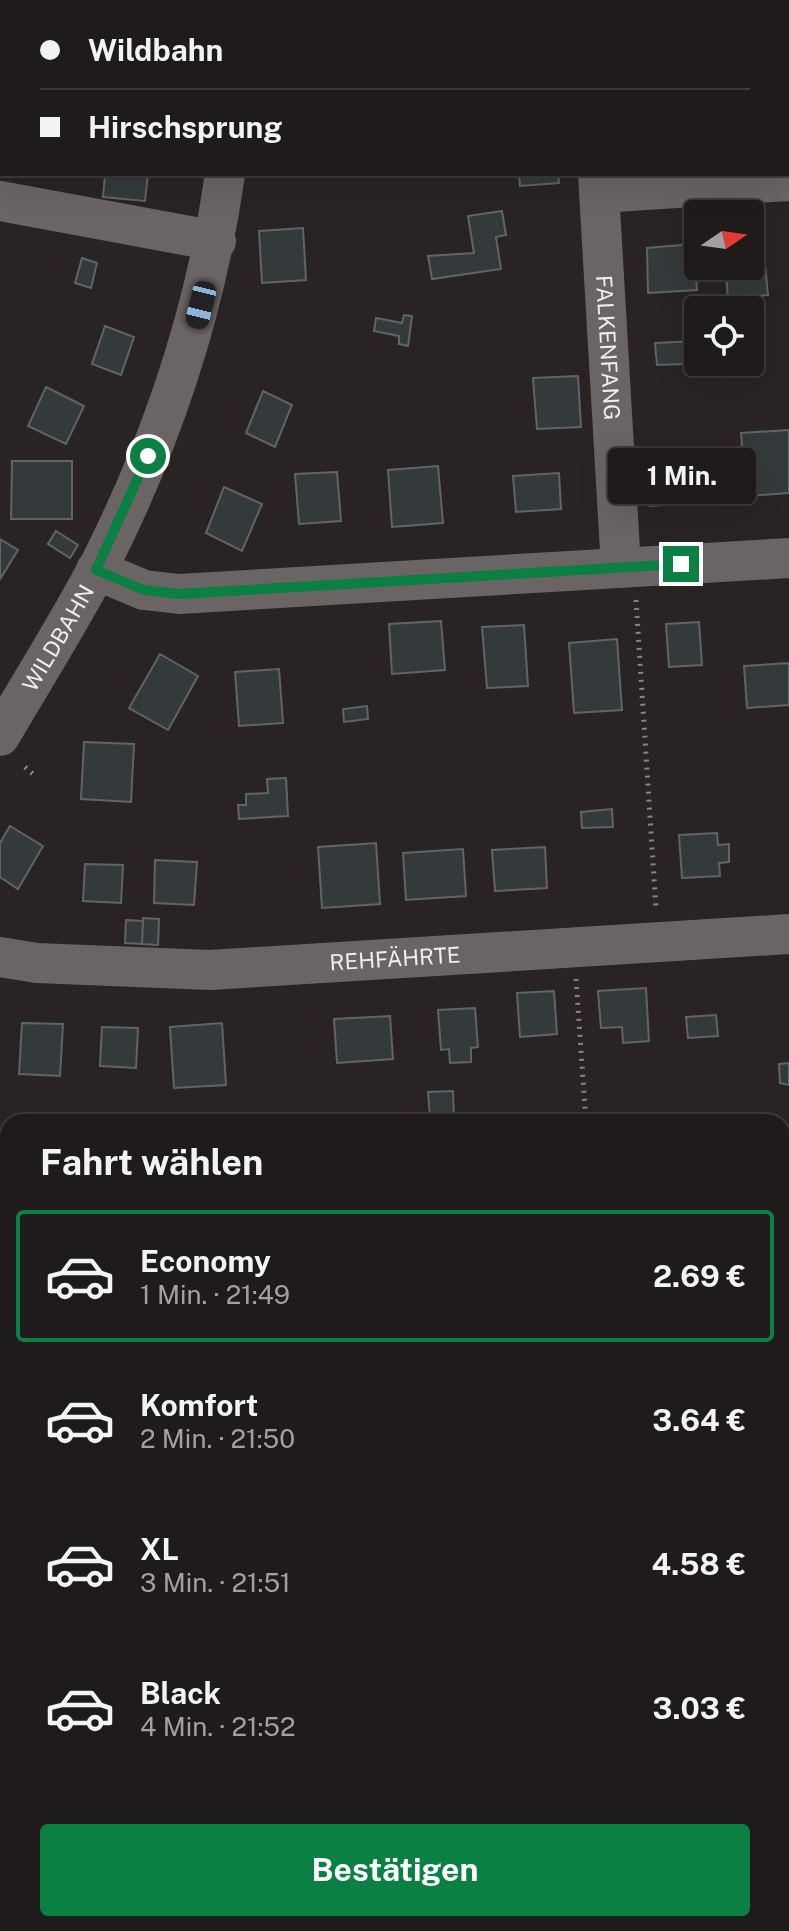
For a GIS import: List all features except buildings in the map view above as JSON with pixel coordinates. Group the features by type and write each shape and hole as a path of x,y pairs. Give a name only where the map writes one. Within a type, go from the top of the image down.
{"street":[{"name":"WILDBAHN","path":"0,736 96,570 164,418 197,324 216,241 225,176"},
{"path":"598,183 789,181"},
{"name":"FALKENFANG","path":"598,183 628,568"},
{"path":"0,201 216,241"},
{"path":"96,570 144,590 179,594 789,558"},
{"name":"REHFÄHRTE","path":"0,957 37,963 210,970 789,934"}],"path":[{"path":"628,568 659,942"},
{"path":"25,767 33,774"},
{"path":"574,947 585,1114"}],"route":[{"path":"148,456 96,570 144,590 179,594 681,564"}]}
